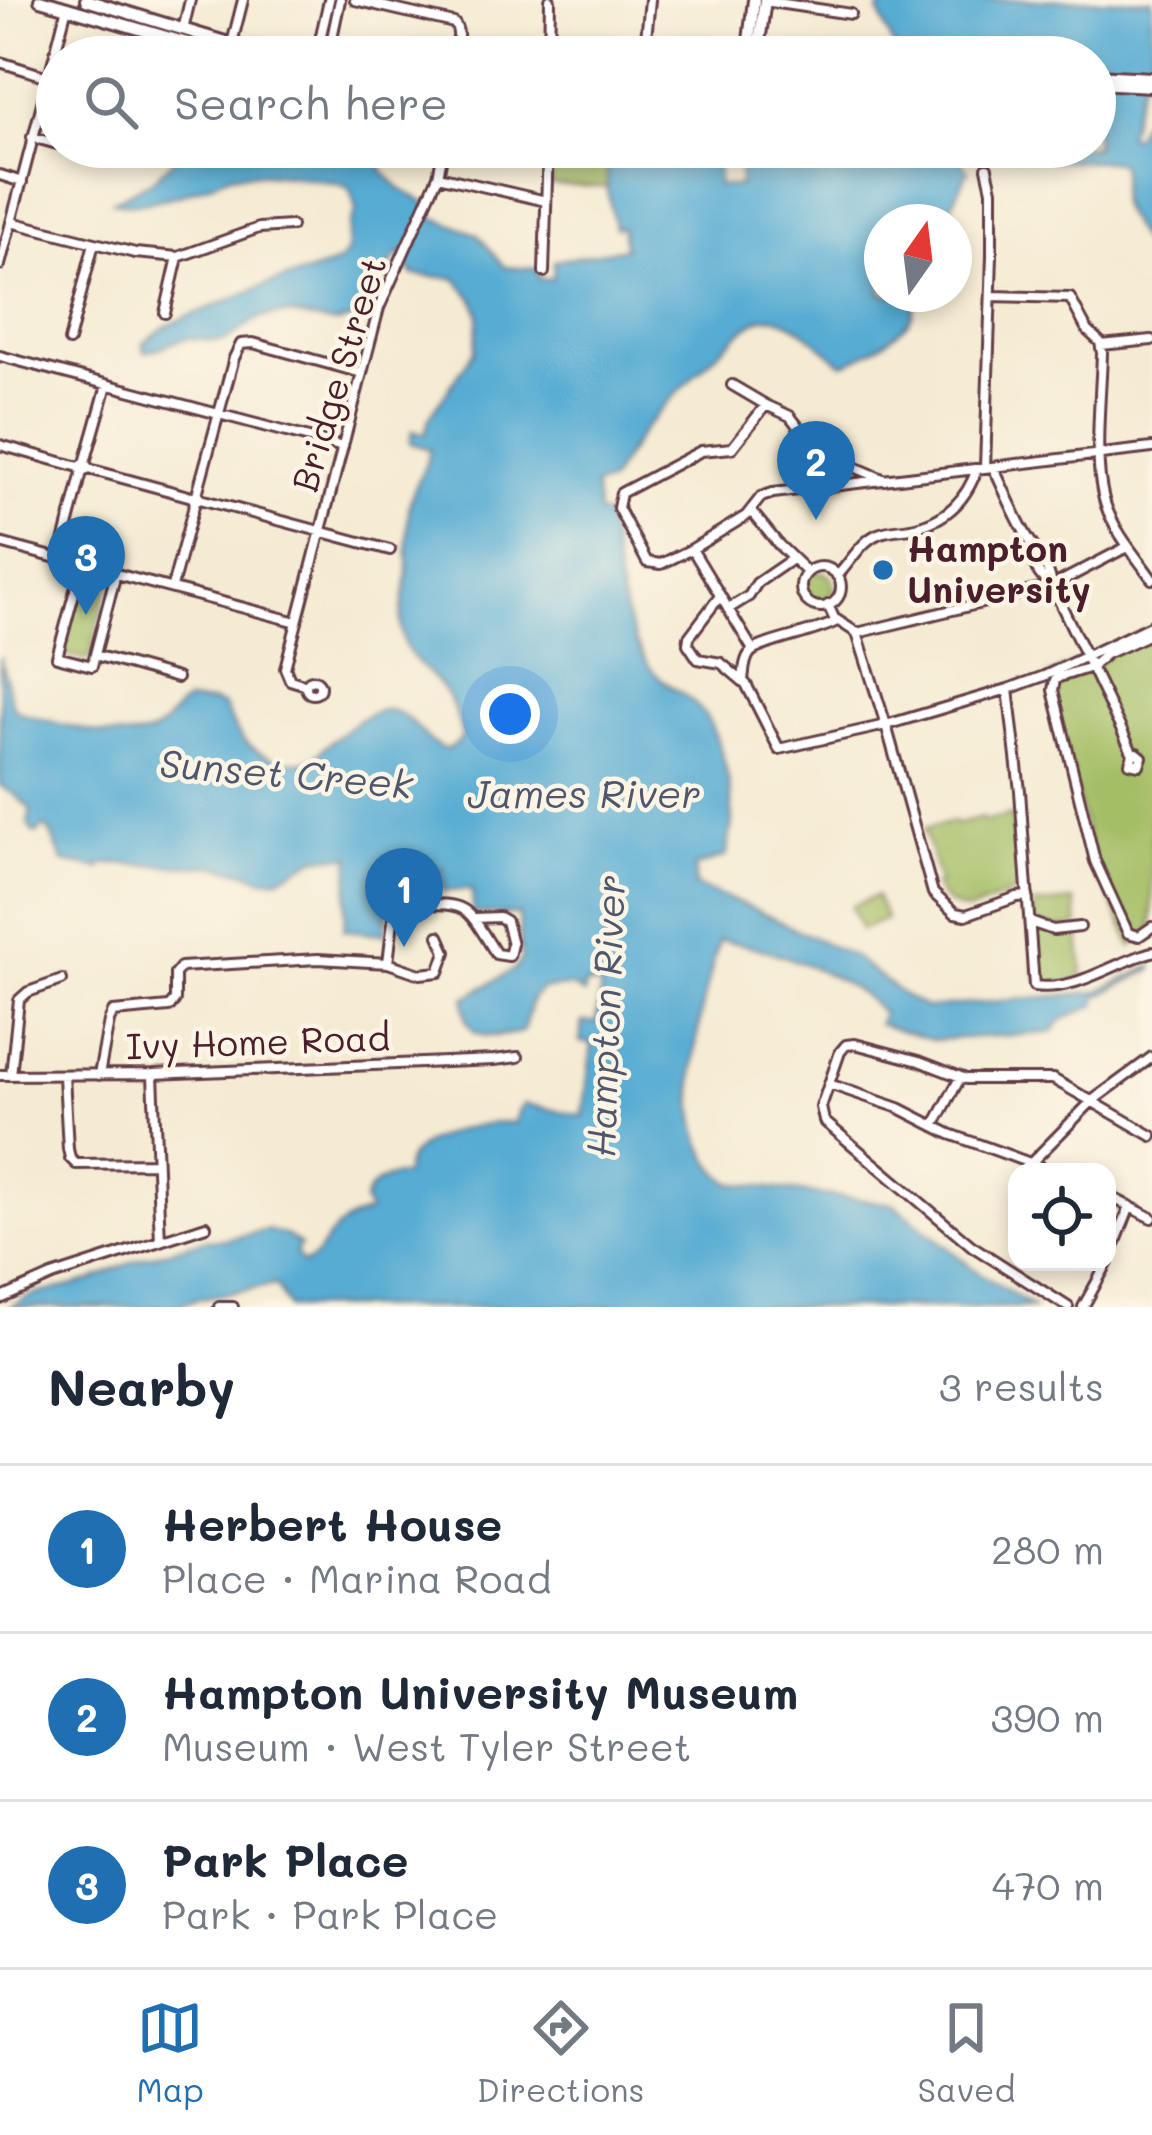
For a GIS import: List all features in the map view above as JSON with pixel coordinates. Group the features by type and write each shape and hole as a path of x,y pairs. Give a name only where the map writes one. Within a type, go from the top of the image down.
{"main road":[{"path":"40,0 70,2 180,36"},
{"path":"86,0 196,36"},
{"path":"752,36 760,0"},
{"path":"758,36 760,0"},
{"path":"1116,80 1152,82"}],"street":[{"path":"183,30 190,0"},
{"path":"235,36 242,0"},
{"path":"321,36 329,0"},
{"path":"332,36 340,0"},
{"path":"355,0 454,23 459,36"},
{"path":"549,36 550,0"},
{"path":"646,36 650,0"},
{"path":"760,0 851,14"},
{"path":"60,36 70,2"},
{"path":"0,62 36,73"},
{"path":"0,265 36,122"},
{"path":"32,137 36,138"},
{"name":"Bridge Street","path":"306,685 290,680 285,668 320,531 379,308 440,168"},
{"path":"544,272 547,168"},
{"path":"837,576 875,536 920,526 945,514 969,492 985,468 992,296 992,200 987,168"},
{"path":"0,175 22,182"},
{"path":"438,176 546,201"},
{"path":"11,221 155,257 178,257 259,228 291,226"},
{"path":"69,341 94,243"},
{"path":"165,313 178,257"},
{"path":"992,296 1070,298 1101,345 1099,454 1106,505 1127,547 1152,579"},
{"path":"1101,345 1152,340"},
{"path":"172,587 237,351 244,343 362,373"},
{"path":"0,356 343,447"},
{"path":"60,558 107,385"},
{"path":"732,385 793,418 817,451 886,481"},
{"path":"766,405 732,448 703,450 621,494 618,508 650,563 666,563 692,549 752,512 765,495 1152,448"},
{"path":"0,445 389,550"},
{"path":"985,468 1030,542 1042,579 1052,586 1133,754"},
{"path":"752,512 807,572"},
{"path":"0,542 297,622"},
{"path":"857,633 1052,586 1127,547"},
{"path":"692,549 753,650"},
{"path":"728,609 792,559"},
{"path":"82,564 57,656 92,666 116,573"},
{"path":"820,567 837,576 840,592 828,605 814,606 804,597 801,584 807,572 820,567"},
{"path":"720,596 689,637 691,653 721,663 742,681 779,749 886,725 1008,689 1152,630"},
{"path":"828,605 837,621 857,633 938,901 966,915 1028,896"},
{"path":"742,681 753,650 837,621"},
{"path":"1008,689 1034,986 1067,986 1152,949 1128,933 1095,861 1053,690 1059,677 1091,667 1152,630"},
{"path":"95,655 177,677"},
{"path":"388,962 398,905 457,905 475,918 494,952 509,956 512,944 506,921 475,918"},
{"path":"1030,922 1053,929 1080,927"},
{"path":"1138,936 1152,927"},
{"path":"100,1075 113,1012 171,1005 176,997 176,974 182,967 318,958 388,962 420,974 439,972 446,952 440,936"},
{"path":"5,1075 17,1007 28,992 62,980"},
{"path":"1068,1307 972,1246 828,1125 820,1111 844,1046 919,1061 960,1078 1050,1078 1152,1136"},
{"name":"Ivy Home Road","path":"5,1075 153,1074 518,1057"},
{"path":"829,1084 1031,1163 1092,1101 1152,1057"},
{"path":"153,1074 160,1241"},
{"path":"64,1076 68,1149 76,1165 155,1163"},
{"path":"934,1126 960,1078"},
{"path":"1116,1199 1152,1219"},
{"path":"1083,1307 1108,1262 1130,1206"},
{"path":"0,1299 31,1284 206,1226"},
{"path":"219,1307 233,1307"}],"green space":[{"path":"552,168 607,168 607,187 551,185"},
{"path":"84,570 110,577 89,660 62,654"},
{"path":"820,572 830,576 834,586 830,596 820,600 810,596 806,586 810,576"},
{"path":"1152,627 1152,929 1132,946 1093,862 1048,676"},
{"path":"1012,815 1018,873 1024,873 1019,891 969,911 947,903 934,885 939,883 924,829"},
{"path":"876,896 886,919 861,930 851,906"},
{"path":"1075,901 1078,926 1053,928 1034,921 1034,905"},
{"path":"1034,927 1079,935 1083,974 1079,978 1042,983 1036,973"}],"water":[{"path":"886,0 1152,0 1152,71 1142,82 1127,135 1133,137 1142,120 1152,127 1152,256 1119,198 1116,36 889,36 879,12"},
{"name":"James River","path":"165,168 382,168 402,190 430,205 427,215 477,234 505,267 538,269 539,279 553,279 554,261 625,248 622,227 615,227 608,168 717,168 718,186 740,186 740,168 966,168 952,204 864,204 864,312 913,312 900,329 843,364 796,326 774,318 753,323 662,409 609,483 594,486 598,514 606,516 625,612 639,648 654,672 705,716 726,771 732,817 726,856 695,867 695,886 854,957 927,1008 1097,992 1152,966 1097,997 1096,1005 1060,1021 1048,1033 931,1040 878,1024 882,1013 868,999 829,975 784,956 719,940 694,1068 698,1134 711,1161 731,1183 894,1204 975,1270 1033,1307 288,1307 276,1285 195,1299 176,1307 9,1307 204,1240 267,1230 300,1245 296,1253 302,1264 339,1227 369,1212 364,1202 374,1185 405,1175 411,1156 431,1141 475,1126 514,1123 524,1104 583,1116 592,1044 580,1042 582,1022 596,1023 601,986 585,984 584,994 572,987 541,989 532,999 523,1032 481,1034 468,1024 465,998 515,969 521,960 519,915 473,913 472,890 443,891 442,870 392,870 385,934 344,930 351,856 318,857 279,878 264,879 214,866 101,864 101,869 63,862 49,830 43,827 33,833 28,823 31,810 0,786 0,656 13,707 24,714 105,734 149,734 186,702 212,702 224,706 248,745 284,761 313,758 350,726 379,711 404,716 442,748 462,738 449,699 409,653 401,625 410,502 430,449 410,443 412,431 425,434 429,418 475,350 479,314 475,301 455,278 413,275 400,253 365,311 348,320 328,323 268,316 223,341 190,338 145,352 143,343 166,326 341,260 356,210 350,189 342,185 254,173 230,175 149,202 113,201"}],"place":[{"name":"Hampton University Museum","path":"816,520"},
{"name":"Hampton University","path":"883,570"},
{"name":"Park Place","path":"86,615"},
{"name":"Herbert House","path":"404,947"}],"water label":[{"name":"Sunset Creek","path":"286,774"},
{"name":"Hampton River","path":"606,1016"}]}
